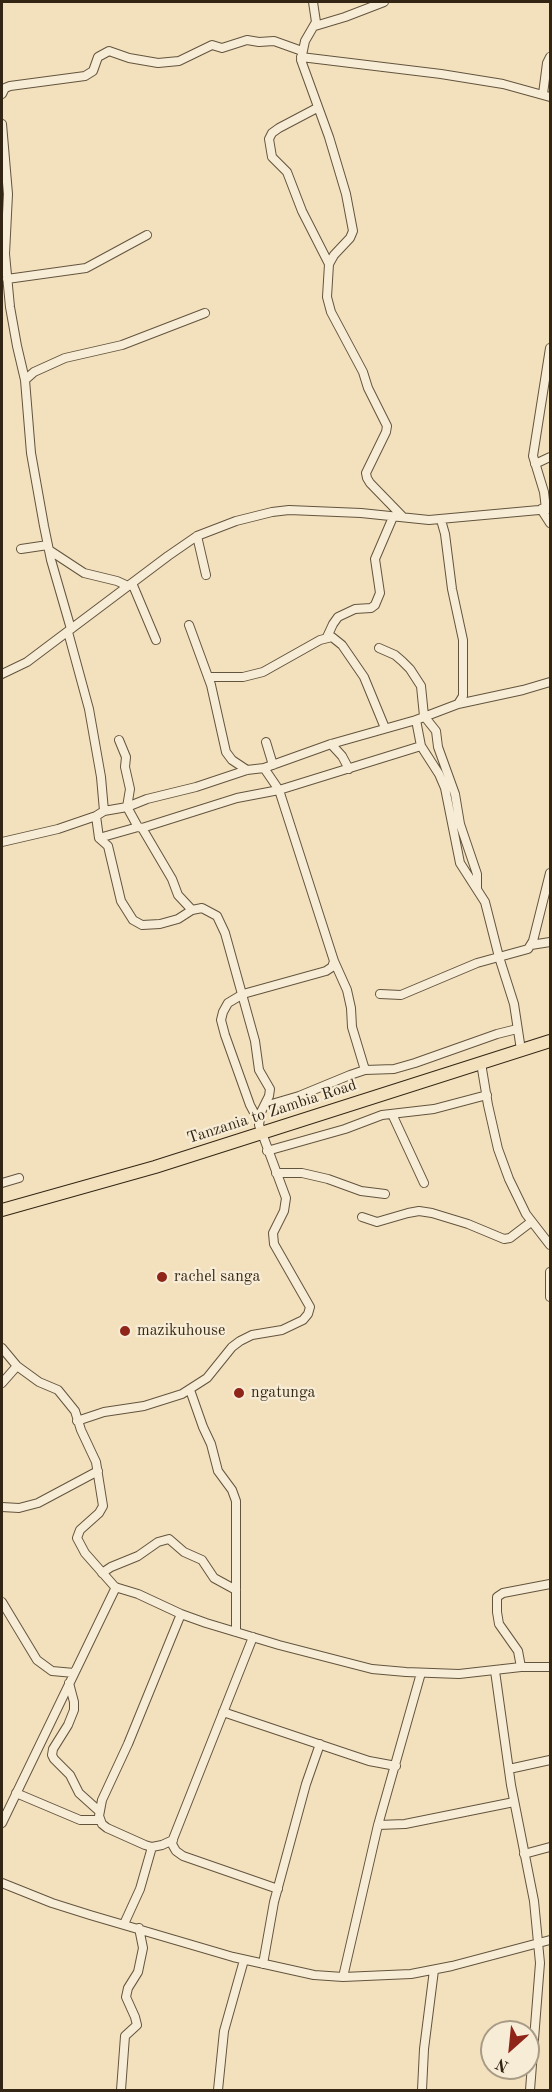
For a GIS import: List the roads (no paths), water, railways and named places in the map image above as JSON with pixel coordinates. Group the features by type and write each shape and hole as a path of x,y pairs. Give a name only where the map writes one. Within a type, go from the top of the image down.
{"highway":[{"name":"Tanzania to Zambia Road","path":"2,1210 110,1180 260,1127 550,1041"}],"street":[{"path":"313,2 315,26 301,54 339,170 353,231 329,264 326,288 331,312 363,372 368,388 387,426 366,473 367,477 403,517"},
{"path":"315,26 384,2"},
{"path":"2,94 5,88 10,86 85,76 93,71 97,58 109,51 129,58 158,63 179,61 212,45 222,48 247,40 274,41 301,54 503,84 547,96 547,63 550,57"},
{"path":"317,108 279,128 272,133 269,139 272,158 287,172 302,212 329,264"},
{"path":"2,124 7,169 4,207 7,279 17,346 25,380 31,453 48,548 89,709 101,777 99,838"},
{"path":"7,279 86,268 147,234"},
{"path":"25,380 34,372 65,358 122,345 205,313"},
{"path":"550,348 533,456 544,492 550,523"},
{"path":"535,464 550,457"},
{"path":"2,674 27,662 197,536 228,523 274,512 304,510 441,520 546,509"},
{"path":"208,677 243,677 262,672 327,637 338,617 355,609 371,608 375,605 380,593 375,559 393,516"},
{"path":"441,520 446,534 452,589 463,640 463,696 458,704"},
{"path":"197,536 206,574"},
{"path":"21,549 48,548 72,568 96,578 130,584"},
{"path":"130,584 156,640"},
{"path":"189,625 218,711 226,752 232,760 247,770"},
{"path":"327,637 339,641 361,672 385,728"},
{"path":"379,648 395,655 410,669 421,686 424,716 436,731 438,747 455,794 460,824 477,873 477,889"},
{"path":"2,842 58,829 100,813 196,787 247,770 268,766 332,744 416,720 458,704 550,682"},
{"path":"416,720 421,746 445,788 460,863 485,902 514,1004 521,1050"},
{"path":"119,740 126,757 125,767 130,789 127,807 172,879 180,898 192,910"},
{"path":"266,742 268,766 279,790 334,961 347,990 352,1027 365,1070"},
{"path":"332,744 349,769"},
{"path":"99,838 140,828 237,798 279,790 421,746"},
{"path":"99,838 108,846 123,904 133,920 142,924 160,924 202,908 214,914 218,919 231,948 255,1041 259,1070 270,1089 260,1127"},
{"path":"380,994 401,995 477,963 528,949 550,873"},
{"path":"531,945 550,942"},
{"path":"77,1421 105,1412 144,1406 190,1390 207,1378 232,1347 247,1336 282,1330 303,1320 310,1311 308,1301 274,1244 273,1233 284,1211 286,1198 222,1026 223,1012 232,999 326,971 332,967 334,961"},
{"path":"265,1106 299,1096 365,1070 394,1069 517,1029"},
{"path":"481,1063 498,1149 509,1179 531,1222 550,1245"},
{"path":"267,1151 345,1129 382,1114 434,1109 487,1095"},
{"path":"392,1114 424,1183"},
{"path":"276,1173 302,1173 328,1179 361,1191 385,1194"},
{"path":"2,1183 19,1178"},
{"path":"362,1217 377,1222 408,1212 432,1213 468,1224 504,1239 510,1238 531,1222"},
{"path":"550,1272 550,1297"},
{"path":"2,1348 17,1366 39,1382 58,1390 75,1411 77,1421 92,1452 103,1498 102,1509 80,1530 78,1538 85,1552 116,1587 138,1594 181,1614 236,1632 372,1669 459,1674 521,1667 550,1667"},
{"path":"2,1383 17,1366"},
{"path":"190,1390 211,1444 218,1471 232,1490 236,1501 236,1632"},
{"path":"2,1507 19,1508 38,1503 98,1472"},
{"path":"102,1573 138,1556 158,1542 170,1539 184,1552 202,1560 214,1578 236,1590"},
{"path":"521,1667 518,1651 499,1624 497,1597 503,1593 550,1584"},
{"path":"3,1818 116,1587"},
{"path":"2,1602 37,1660 52,1671 74,1673"},
{"path":"99,1816 102,1800 128,1744 181,1614"},
{"path":"253,1637 172,1844 179,1854 278,1889"},
{"path":"495,1671 514,1802 534,1901 540,1963 530,2091"},
{"path":"343,1977 378,1825 421,1672"},
{"path":"69,1683 74,1710 72,1718 53,1749 54,1759 75,1782 79,1793 92,1803 107,1828 152,1847 172,1840"},
{"path":"222,1712 369,1761 396,1766"},
{"path":"263,1964 278,1889 300,1805 320,1744"},
{"path":"509,1769 550,1760"},
{"path":"16,1793 80,1820 99,1816"},
{"path":"378,1825 405,1824 514,1802"},
{"path":"124,1924 140,1889 152,1847"},
{"path":"524,1854 550,1847"},
{"path":"2,1883 52,1903 244,1960 314,1975 390,1976 434,1970 550,1940"},
{"path":"121,2091 125,2036 137,2025 126,1997 128,1988 138,1972 143,1948 139,1928"},
{"path":"218,2091 224,2031 244,1960"},
{"path":"422,2091 424,2049 434,1970"}],"place":[{"name":"rachel sanga","path":"162,1277"},
{"name":"mazikuhouse","path":"125,1331"},
{"name":"ngatunga","path":"239,1393"}]}
